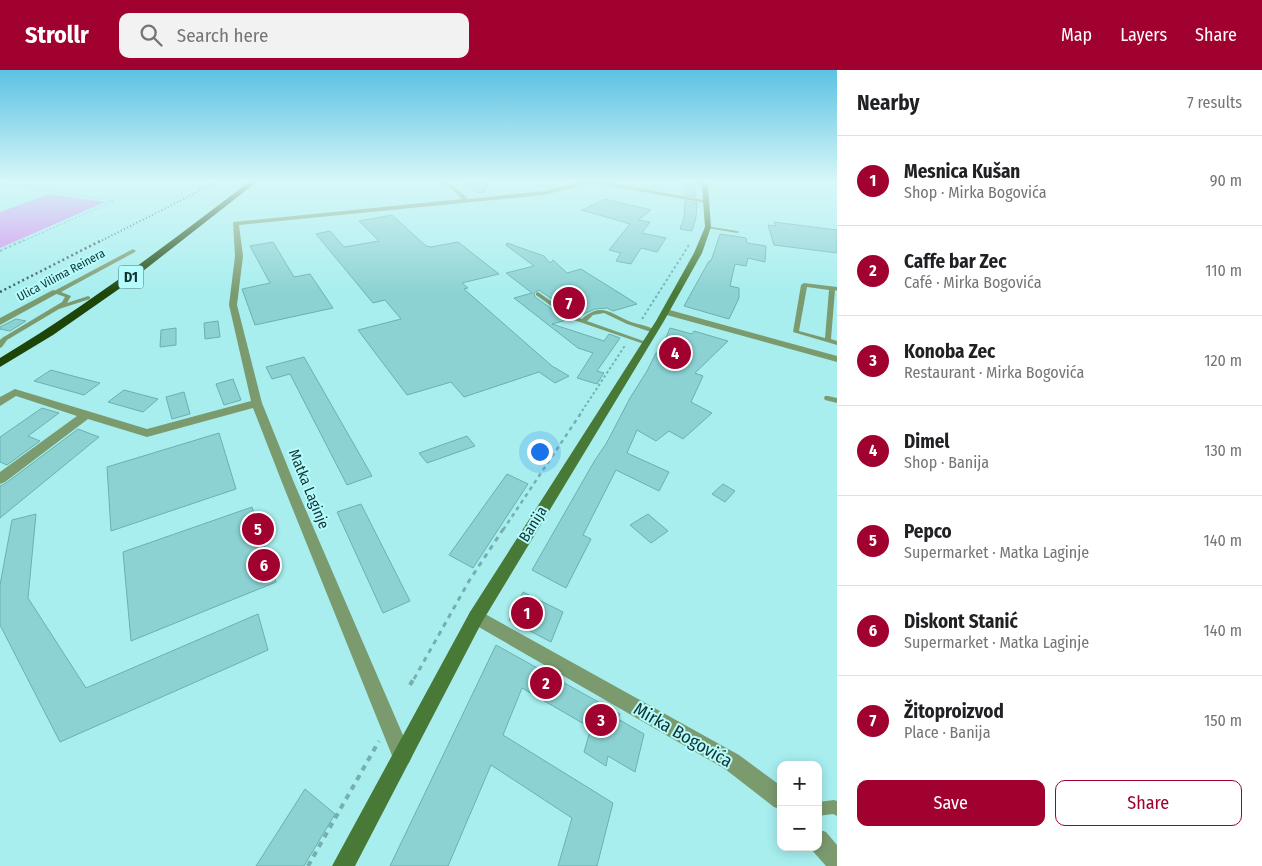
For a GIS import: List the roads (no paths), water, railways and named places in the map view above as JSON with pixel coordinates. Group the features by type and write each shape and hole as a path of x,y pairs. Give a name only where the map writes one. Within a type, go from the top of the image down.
{"highway":[{"name":"D1","path":"0,355 88,298 197,218"},
{"name":"D1","path":"0,363 49,333 119,285 207,218"}],"main road":[{"name":"Banija","path":"343,866 476,617 666,312 698,253 708,228 707,218"}],"street":[{"name":"Matka Laginje","path":"294,218 235,224 239,256 233,305 257,403 289,485 402,756"},
{"name":"Ulica Vilima Reinera","path":"0,322 56,292"},
{"path":"666,312 837,359"},
{"path":"0,402 15,392 147,433 257,403"},
{"path":"0,479 86,415"},
{"name":"Mirka Bogovića","path":"476,617 732,762 777,796"},
{"path":"822,845 837,862"}],"lane":[{"path":"708,228 737,232"},
{"name":"Ulica Vilima Reinera","path":"56,292 133,251"},
{"path":"828,340 835,289 804,285 796,332 837,343"},
{"path":"56,292 68,296 59,307"},
{"path":"538,294 570,317 650,337"},
{"path":"0,346 4,339 59,307 88,298"},
{"path":"583,321 592,314 605,311 629,323 650,337"},
{"path":"828,398 837,401"},
{"path":"822,808 837,808"}],"railway":[{"path":"99,242 146,218"},
{"path":"0,292 102,240"}],"place":[{"name":"Žitoproizvod","path":"569,303"},
{"name":"Dimel","path":"675,353"},
{"name":"Pepco","path":"258,529"},
{"name":"Diskont Stanić","path":"264,565"},
{"name":"Mesnica Kušan","path":"527,613"},
{"name":"Caffe bar Zec","path":"546,683"},
{"name":"Konoba Zec","path":"601,720"}]}
